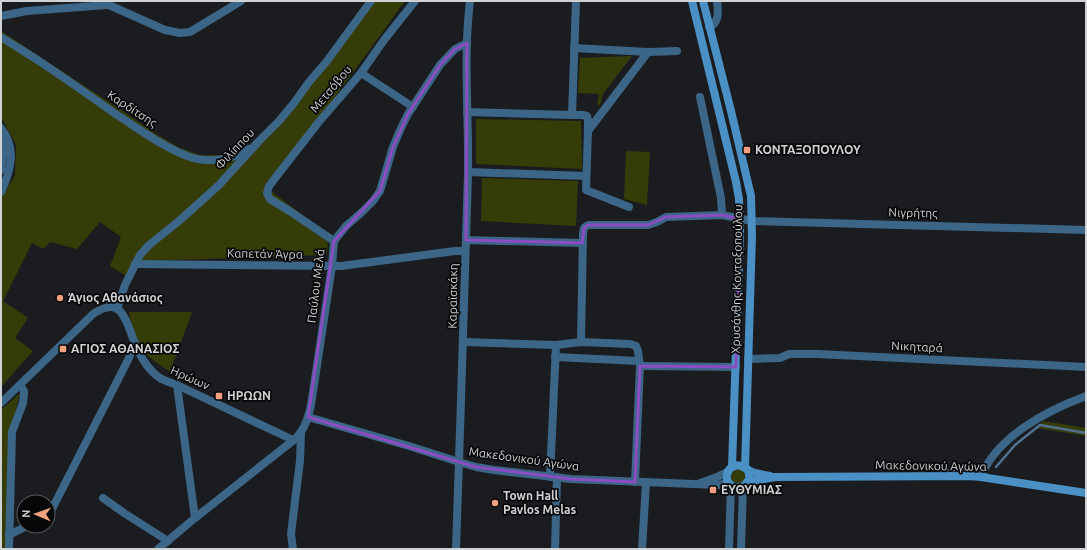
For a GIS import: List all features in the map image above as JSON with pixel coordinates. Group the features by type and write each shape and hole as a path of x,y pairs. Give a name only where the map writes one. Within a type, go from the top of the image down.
{"main road":[{"name":"Χρυσάνθης Κονταξοπούλου","path":"692,1 739,199 740,219 736,367 730,469"},
{"name":"Χρυσάνθης Κονταξοπούλου","path":"703,1 731,110 750,196 752,221 746,469"},
{"path":"739,465 753,472 775,477 737,487 730,484 727,478 730,469 739,465"},
{"path":"745,484 749,476 746,469"},
{"name":"Μακεδονικού Αγώνα","path":"775,477 981,477 1086,493"}],"street":[{"path":"1,16 27,11 104,3 165,30 180,33 190,32 241,1"},
{"name":"Φιλίππου","path":"117,308 125,285 140,254 219,185 279,121 372,1"},
{"name":"Μετσόβου","path":"334,241 270,199 267,193 269,186 318,123 361,73 384,40 415,1"},
{"path":"467,43 470,1"},
{"path":"572,115 576,1"},
{"path":"709,26 713,25 716,21 717,1"},
{"name":"Καρδίτσης","path":"1,37 177,152 195,159 222,159 243,153 259,141"},
{"name":"Παύλου Μελά","path":"158,549 301,433 308,417 332,266 334,241 346,226 373,201 380,191 398,134 406,118 440,65 455,50 467,43"},
{"name":"Καραϊσκάκη","path":"456,549 464,342 468,172 467,43"},
{"path":"574,48 648,52 677,51"},
{"path":"588,131 648,52"},
{"path":"361,73 413,107"},
{"path":"700,97 721,198 722,215"},
{"path":"467,112 587,116 588,131 586,190 629,207"},
{"path":"1,128 12,150 10,170 1,192"},
{"path":"1,140 4,149 1,170"},
{"path":"468,172 586,176"},
{"name":"Νιγρήτης","path":"582,243 583,231 585,227 594,225 648,225 666,217 722,215 752,221 1086,230"},
{"path":"466,240 582,243 581,342"},
{"name":"Καπετάν Άγρα","path":"135,264 341,266 455,251 465,251"},
{"path":"1,403 93,314 102,309 112,307 117,308"},
{"name":"Ηρώων","path":"117,308 124,316 142,357 149,368 160,378 294,440"},
{"path":"464,342 556,345 581,342 636,346 639,363 635,482"},
{"path":"56,501 135,344"},
{"path":"555,549 554,477 556,345"},
{"name":"Νικηταρά","path":"748,359 780,358 789,354 817,354 1086,367"},
{"path":"556,358 736,367"},
{"path":"9,549 12,432 24,394 24,390 20,385"},
{"path":"177,385 195,518"},
{"path":"981,477 984,468 994,454 1026,426 1037,418 1059,407 1086,396"},
{"name":"Μακεδονικού Αγώνα","path":"308,417 484,468 571,479 646,483 730,484"},
{"path":"292,549 291,534 300,461 301,433"},
{"name":"Μακεδονικού Αγώνα","path":"695,484 717,477 730,469"},
{"path":"642,549 646,483"},
{"path":"729,549 730,484"},
{"path":"741,549 745,484"},
{"path":"103,498 168,541"},
{"path":"9,535 16,532"}],"highlighted area":[{"path":"467,43 466,240 582,243 584,228 588,225 648,225 666,217 722,215 740,219 736,367 640,366 635,482 571,479 476,467 308,417 334,241 380,191 393,147 408,114 440,65 455,49"}],"green space":[{"path":"371,1 405,1 322,115 264,186 328,234 327,255 142,261 128,277 110,266 121,237 100,222 77,249 50,242 43,249 32,243 3,301 28,318 15,338 33,351 1,387 1,199 15,175 16,145 1,117 1,31 156,134 180,148 200,155 222,155 262,143"},
{"path":"632,56 603,94 600,105 597,105 599,94 578,93 580,58"},
{"path":"476,119 581,121 582,169 476,164"},
{"path":"626,151 650,152 647,205 624,199"},
{"path":"482,178 578,181 576,226 481,221"},
{"path":"129,312 192,312 170,372 150,358 142,349 135,334"},
{"path":"20,393 8,437 8,549 1,549 1,410"},
{"path":"1043,421 1086,428 1086,436 1036,428"},
{"path":"735,469 741,469 745,473 745,479 741,483 735,483 731,479 731,473"}],"waterway":[{"path":"996,467 1015,445 1040,425 1086,433"},
{"path":"935,470 978,469"}],"place":[{"name":"ΚΟΝΤΑΞΟΠΟΥΛΟΥ","path":"747,150"},
{"name":"Άγιος Αθανάσιος","path":"60,298"},
{"name":"ΑΓΙΟΣ ΑΘΑΝΑΣΙΟΣ","path":"63,349"},
{"name":"ΗΡΩΩΝ","path":"219,396"},
{"name":"ΕΥΘΥΜΙΑΣ","path":"713,490"},
{"name":"Town Hall Pavlos Melas","path":"495,503"}]}
